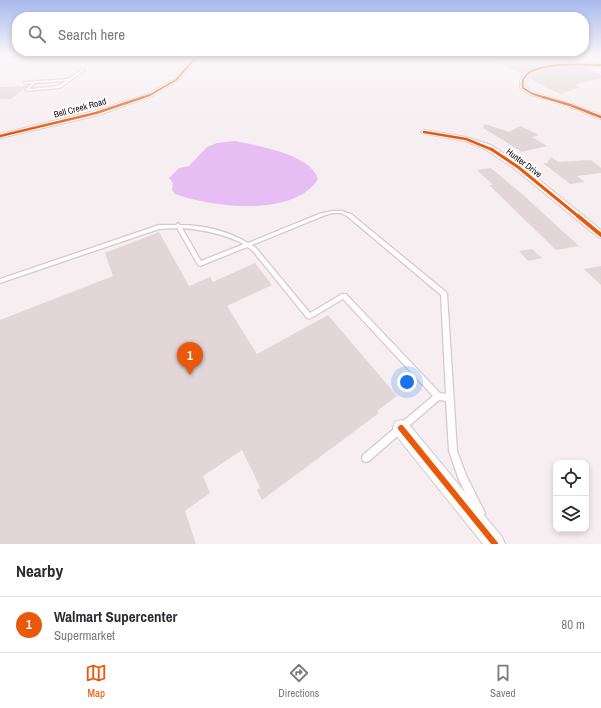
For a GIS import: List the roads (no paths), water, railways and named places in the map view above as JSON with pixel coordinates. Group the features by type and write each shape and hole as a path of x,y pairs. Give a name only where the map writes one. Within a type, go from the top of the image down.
{"street":[{"name":"Bell Creek Road","path":"0,136 96,113 150,94 173,81"},
{"path":"523,81 522,86 527,91 585,110 601,117"},
{"name":"Hunter Drive","path":"424,132 466,139 488,147 518,167 601,235"},
{"path":"401,428 495,544"}],"lane":[{"path":"25,83 45,81"},
{"path":"34,82 26,90 59,87 67,81"},
{"path":"178,225 200,264 248,243 320,215 342,212 349,215 444,294 453,451 462,477 495,544"},
{"path":"0,281 159,227 178,225 234,236 248,243 254,249 309,316 344,296 438,396 450,398"},
{"path":"366,458 438,396"}],"place":[{"name":"Walmart Supercenter","path":"190,375"}]}
